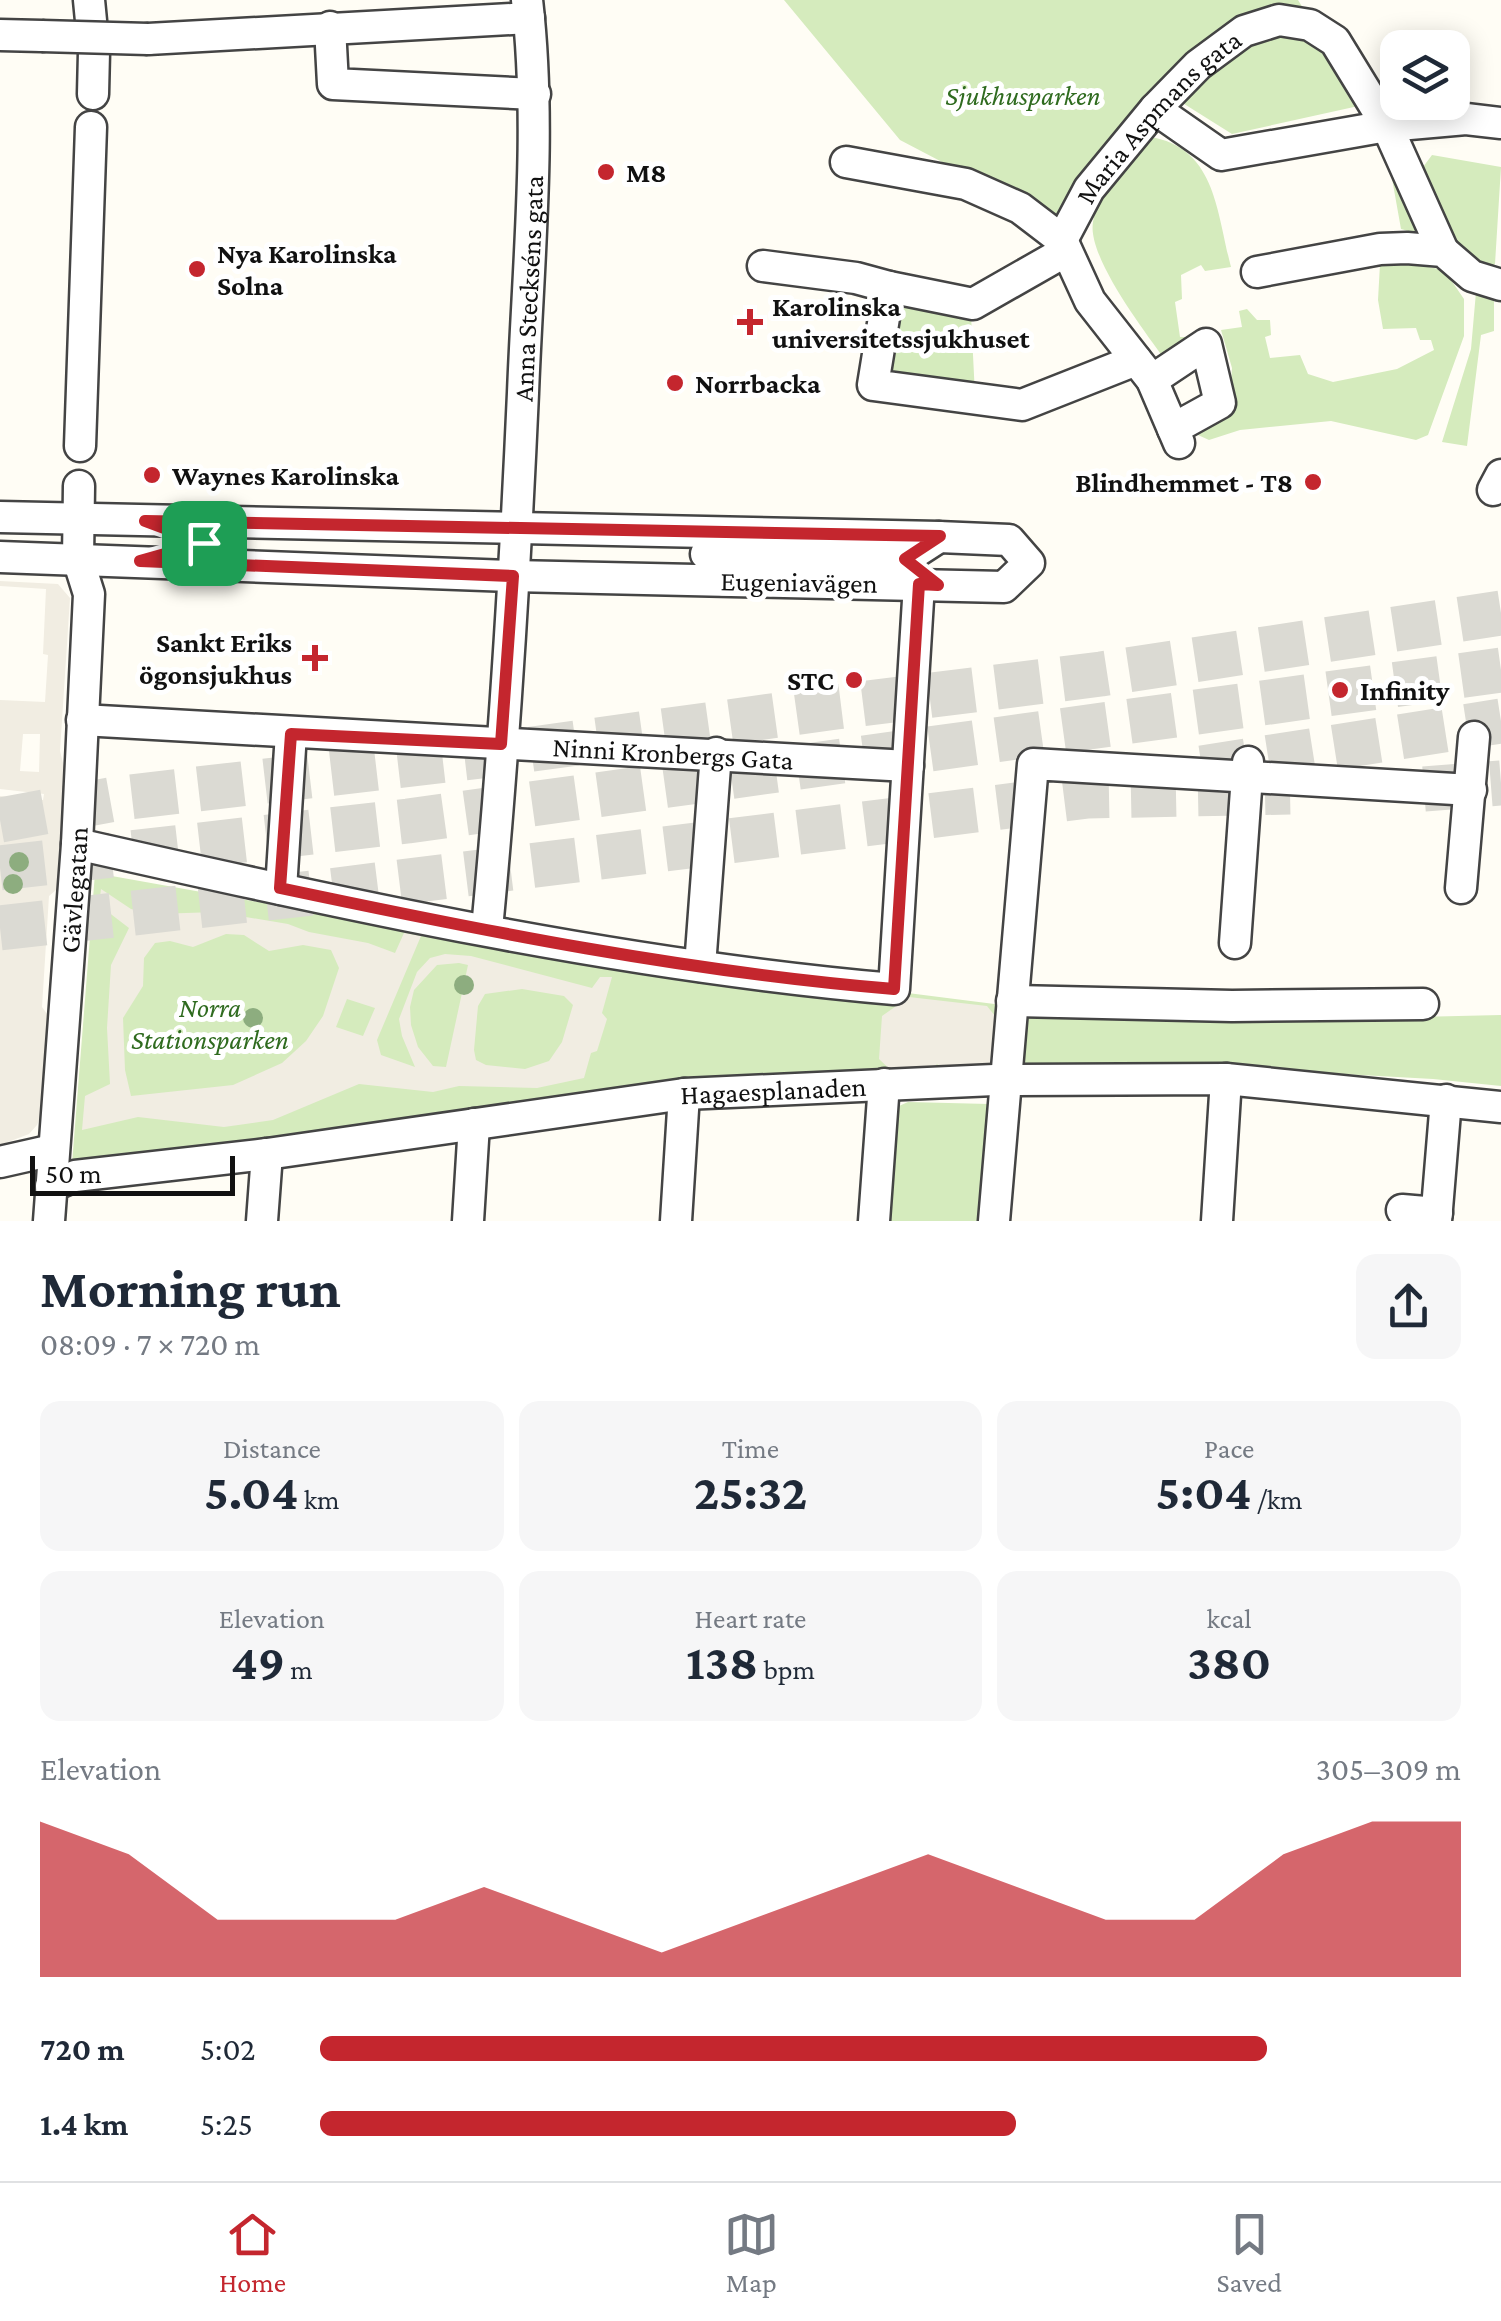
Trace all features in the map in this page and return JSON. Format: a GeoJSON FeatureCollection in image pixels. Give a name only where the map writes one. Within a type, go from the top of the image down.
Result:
{"type":"FeatureCollection","features":[{"type":"Feature","properties":{"kind":"street"},"geometry":{"type":"LineString","coordinates":[[89,0],[93,94]]}},
{"type":"Feature","properties":{"kind":"street"},"geometry":{"type":"LineString","coordinates":[[0,35],[148,39],[528,9]]}},
{"type":"Feature","properties":{"kind":"street","name":"Anna Steckséns gata"},"geometry":{"type":"LineString","coordinates":[[513,576],[535,94],[528,9]]}},
{"type":"Feature","properties":{"kind":"street","name":"Maria Aspmans gata"},"geometry":{"type":"LineString","coordinates":[[1064,246],[1089,189],[1198,64],[1244,31],[1279,20],[1310,25],[1335,40],[1387,126],[1443,251]]}},
{"type":"Feature","properties":{"kind":"street"},"geometry":{"type":"LineString","coordinates":[[330,27],[334,84],[535,94]]}},
{"type":"Feature","properties":{"kind":"street"},"geometry":{"type":"LineString","coordinates":[[1155,110],[1221,155],[1387,126],[1466,119],[1501,123]]}},
{"type":"Feature","properties":{"kind":"street"},"geometry":{"type":"LineString","coordinates":[[80,446],[92,126]]}},
{"type":"Feature","properties":{"kind":"street"},"geometry":{"type":"LineString","coordinates":[[846,162],[966,184],[1020,208],[1064,246],[1090,300],[1144,370],[1176,436],[1220,403],[1206,344],[1144,370],[1022,405],[873,385],[889,287]]}},
{"type":"Feature","properties":{"kind":"street"},"geometry":{"type":"LineString","coordinates":[[763,266],[856,278],[972,304],[1064,246]]}},
{"type":"Feature","properties":{"kind":"street"},"geometry":{"type":"LineString","coordinates":[[1257,272],[1380,249],[1443,251],[1472,276],[1501,286]]}},
{"type":"Feature","properties":{"kind":"street"},"geometry":{"type":"LineString","coordinates":[[78,486],[78,519]]}},
{"type":"Feature","properties":{"kind":"street","name":"Eugeniavägen"},"geometry":{"type":"LineString","coordinates":[[0,517],[940,536],[1008,540],[1029,563],[1004,587],[921,576],[513,576],[0,557]]}},
{"type":"Feature","properties":{"kind":"street","name":"Gävlegatan"},"geometry":{"type":"LineString","coordinates":[[49,1221],[77,844],[88,594],[78,559],[78,519]]}},
{"type":"Feature","properties":{"kind":"street"},"geometry":{"type":"LineString","coordinates":[[145,521],[204,543]]}},
{"type":"Feature","properties":{"kind":"street"},"geometry":{"type":"LineString","coordinates":[[77,844],[487,930],[700,966],[894,989],[921,576],[940,536]]}},
{"type":"Feature","properties":{"kind":"street"},"geometry":{"type":"LineString","coordinates":[[140,561],[204,543],[390,550]]}},
{"type":"Feature","properties":{"kind":"street"},"geometry":{"type":"LineString","coordinates":[[706,554],[921,576]]}},
{"type":"Feature","properties":{"kind":"street"},"geometry":{"type":"LineString","coordinates":[[487,930],[513,576]]}},
{"type":"Feature","properties":{"kind":"street","name":"Ninni Kronbergs Gata"},"geometry":{"type":"LineString","coordinates":[[82,720],[158,738],[291,734],[716,753],[908,766]]}},
{"type":"Feature","properties":{"kind":"street"},"geometry":{"type":"LineString","coordinates":[[280,888],[291,734]]}},
{"type":"Feature","properties":{"kind":"street"},"geometry":{"type":"LineString","coordinates":[[1461,888],[1474,737]]}},
{"type":"Feature","properties":{"kind":"street"},"geometry":{"type":"LineString","coordinates":[[700,966],[716,753]]}},
{"type":"Feature","properties":{"kind":"street"},"geometry":{"type":"LineString","coordinates":[[994,1221],[1033,764],[1248,770],[1471,790]]}},
{"type":"Feature","properties":{"kind":"street"},"geometry":{"type":"LineString","coordinates":[[1235,943],[1248,770]]}},
{"type":"Feature","properties":{"kind":"street"},"geometry":{"type":"LineString","coordinates":[[1012,1000],[1232,1006],[1424,1004]]}},
{"type":"Feature","properties":{"kind":"street"},"geometry":{"type":"LineString","coordinates":[[1217,1221],[1226,1079]]}},
{"type":"Feature","properties":{"kind":"street","name":"Hagaesplanaden"},"geometry":{"type":"LineString","coordinates":[[52,1186],[74,1176],[473,1136],[884,1084],[1226,1079],[1501,1107]]}},
{"type":"Feature","properties":{"kind":"street"},"geometry":{"type":"LineString","coordinates":[[874,1221],[884,1084]]}},
{"type":"Feature","properties":{"kind":"street"},"geometry":{"type":"LineString","coordinates":[[1402,1210],[1436,1217],[1446,1100]]}},
{"type":"Feature","properties":{"kind":"street"},"geometry":{"type":"LineString","coordinates":[[676,1221],[683,1108]]}},
{"type":"Feature","properties":{"kind":"street"},"geometry":{"type":"LineString","coordinates":[[468,1221],[473,1136]]}},
{"type":"Feature","properties":{"kind":"street"},"geometry":{"type":"LineString","coordinates":[[0,1162],[53,1150]]}},
{"type":"Feature","properties":{"kind":"street"},"geometry":{"type":"LineString","coordinates":[[262,1221],[267,1154]]}},
{"type":"Feature","properties":{"kind":"green space","name":"Sjukhusparken"},"geometry":{"type":"Polygon","coordinates":[[[784,0],[1298,0],[1363,105],[1232,134],[1154,85],[1096,157],[1053,220],[900,140],[784,0]]]}},
{"type":"Feature","properties":{"kind":"green space"},"geometry":{"type":"Polygon","coordinates":[[[1144,136],[1168,142],[1186,152],[1199,166],[1216,203],[1231,267],[1205,271],[1201,265],[1181,275],[1182,299],[1175,302],[1180,337],[1193,337],[1163,357],[1118,292],[1093,236],[1101,198],[1144,136]]]}},
{"type":"Feature","properties":{"kind":"green space"},"geometry":{"type":"Polygon","coordinates":[[[1432,155],[1501,167],[1495,264],[1484,270],[1463,258],[1426,202],[1423,167],[1432,155]]]}},
{"type":"Feature","properties":{"kind":"green space"},"geometry":{"type":"Polygon","coordinates":[[[1388,156],[1423,235],[1401,229],[1388,156]]]}},
{"type":"Feature","properties":{"kind":"green space"},"geometry":{"type":"Polygon","coordinates":[[[1380,264],[1413,264],[1444,270],[1464,299],[1464,336],[1428,435],[1416,440],[1331,421],[1240,430],[1209,440],[1198,435],[1229,409],[1232,368],[1221,330],[1242,327],[1239,311],[1247,309],[1257,320],[1270,320],[1271,335],[1265,337],[1270,358],[1300,355],[1308,374],[1333,382],[1397,369],[1434,350],[1431,340],[1420,340],[1416,328],[1383,329],[1378,300],[1380,264]]]}},
{"type":"Feature","properties":{"kind":"green space"},"geometry":{"type":"Polygon","coordinates":[[[1476,292],[1494,298],[1494,331],[1481,335],[1467,446],[1442,442],[1471,349],[1476,292]]]}},
{"type":"Feature","properties":{"kind":"green space"},"geometry":{"type":"Polygon","coordinates":[[[903,300],[971,315],[975,395],[889,379],[903,300]]]}},
{"type":"Feature","properties":{"kind":"green space","name":"Norra Stationsparken"},"geometry":{"type":"Polygon","coordinates":[[[95,873],[426,932],[1018,1007],[1416,1017],[1501,1015],[1501,1086],[1234,1068],[1037,1076],[72,1164],[95,873]]]}},
{"type":"Feature","properties":{"kind":"green space"},"geometry":{"type":"Polygon","coordinates":[[[908,1102],[989,1104],[979,1221],[885,1221],[894,1116],[899,1106],[908,1102]]]}},
{"type":"Feature","properties":{"kind":"shaded area"},"geometry":{"type":"Polygon","coordinates":[[[0,581],[58,584],[70,598],[60,751],[68,783],[62,885],[49,896],[42,1007],[52,1021],[45,1105],[29,1134],[0,1145],[0,796],[43,800],[44,794],[0,789],[0,700],[45,702],[48,655],[43,654],[46,589],[0,586],[0,581]],[[23,734],[20,771],[39,772],[40,734],[23,734]]]}},
{"type":"Feature","properties":{"kind":"shaded area"},"geometry":{"type":"Polygon","coordinates":[[[101,889],[131,909],[156,914],[216,912],[288,924],[395,953],[404,933],[421,936],[377,1040],[381,1055],[415,1067],[399,1019],[417,972],[430,958],[445,954],[471,956],[592,988],[600,977],[612,977],[602,1013],[607,1019],[584,1078],[537,1088],[459,1086],[433,1092],[359,1084],[273,1120],[224,1127],[138,1117],[82,1130],[85,1096],[110,1084],[107,1028],[111,965],[129,928],[99,905],[101,889]],[[226,934],[193,947],[170,941],[155,943],[144,958],[143,986],[123,1018],[125,1070],[131,1096],[233,1085],[282,1063],[306,1041],[323,1016],[339,968],[331,950],[303,945],[269,951],[244,935],[226,934]],[[437,965],[414,990],[411,1025],[418,1047],[433,1066],[446,1067],[468,965],[437,965]],[[522,989],[485,994],[478,1006],[476,1060],[486,1065],[525,1069],[549,1061],[562,1042],[573,1005],[564,996],[522,989]],[[347,999],[336,1027],[363,1036],[375,1008],[347,999]]]}},
{"type":"Feature","properties":{"kind":"shaded area"},"geometry":{"type":"Polygon","coordinates":[[[909,997],[987,1006],[1004,1027],[1001,1060],[977,1079],[952,1079],[937,1064],[923,1079],[900,1079],[879,1059],[882,1016],[909,997]]]}},
{"type":"Feature","properties":{"kind":"tunnel"},"geometry":{"type":"LineString","coordinates":[[0,820],[121,798],[490,755],[1101,674],[1501,613]]}},
{"type":"Feature","properties":{"kind":"tunnel"},"geometry":{"type":"LineString","coordinates":[[0,868],[408,821],[1501,670]]}},
{"type":"Feature","properties":{"kind":"tunnel"},"geometry":{"type":"LineString","coordinates":[[1202,768],[1501,721]]}},
{"type":"Feature","properties":{"kind":"tunnel"},"geometry":{"type":"LineString","coordinates":[[1424,789],[1501,783]]}},
{"type":"Feature","properties":{"kind":"tunnel"},"geometry":{"type":"LineString","coordinates":[[0,928],[1088,796],[1290,792]]}},
{"type":"Feature","properties":{"kind":"place","name":"M8"},"geometry":{"type":"Point","coordinates":[606,172]}},
{"type":"Feature","properties":{"kind":"place","name":"Nya Karolinska Solna"},"geometry":{"type":"Point","coordinates":[197,269]}},
{"type":"Feature","properties":{"kind":"place","name":"Karolinska universitetssjukhuset"},"geometry":{"type":"Point","coordinates":[750,322]}},
{"type":"Feature","properties":{"kind":"place","name":"Norrbacka"},"geometry":{"type":"Point","coordinates":[675,383]}},
{"type":"Feature","properties":{"kind":"place","name":"Waynes Karolinska"},"geometry":{"type":"Point","coordinates":[152,475]}},
{"type":"Feature","properties":{"kind":"place","name":"Blindhemmet - T8"},"geometry":{"type":"Point","coordinates":[1313,482]}},
{"type":"Feature","properties":{"kind":"place","name":"Sankt Eriks ögonsjukhus"},"geometry":{"type":"Point","coordinates":[315,658]}},
{"type":"Feature","properties":{"kind":"place","name":"STC"},"geometry":{"type":"Point","coordinates":[854,680]}},
{"type":"Feature","properties":{"kind":"place","name":"Infinity"},"geometry":{"type":"Point","coordinates":[1340,690]}},
{"type":"Feature","properties":{"kind":"route"},"geometry":{"type":"LineString","coordinates":[[145,521],[940,536],[905,559],[938,585],[919,584],[894,989],[570,946],[280,888],[291,734],[501,744],[513,576],[140,561],[204,543],[145,521]]}}]}
